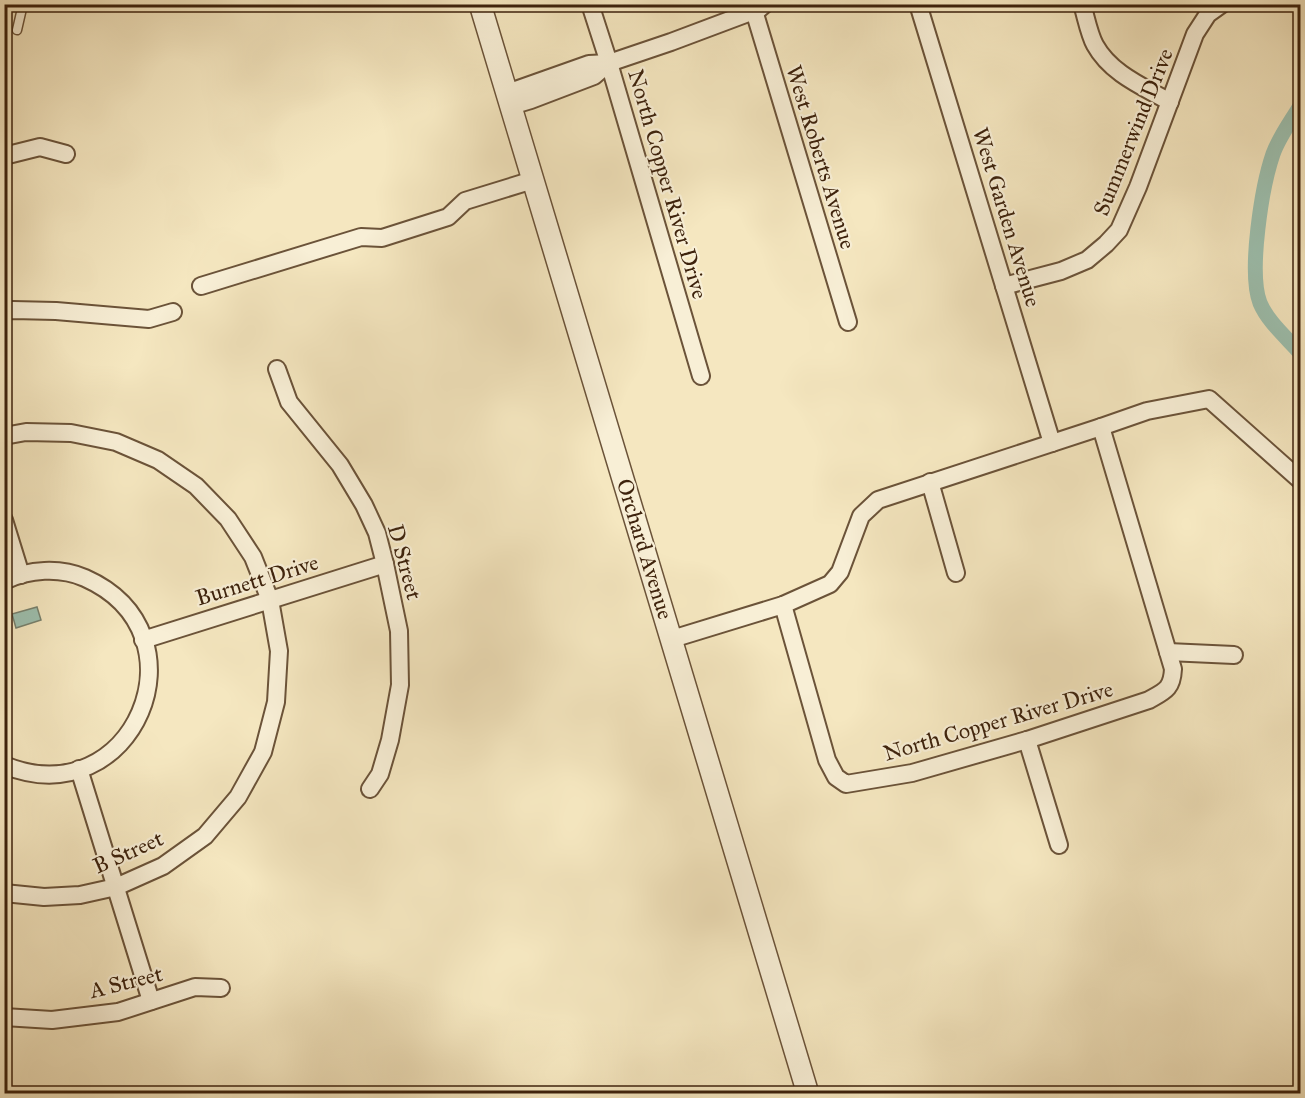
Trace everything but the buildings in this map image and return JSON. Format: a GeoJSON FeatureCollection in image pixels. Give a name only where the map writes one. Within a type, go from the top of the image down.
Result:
{"type":"FeatureCollection","features":[{"type":"Feature","properties":{"kind":"street","name":"Orchard Avenue"},"geometry":{"type":"LineString","coordinates":[[480,4],[808,1094]]}},
{"type":"Feature","properties":{"kind":"street","name":"North Copper River Drive"},"geometry":{"type":"LineString","coordinates":[[590,4],[701,376]]}},
{"type":"Feature","properties":{"kind":"street","name":"West Garden Avenue"},"geometry":{"type":"LineString","coordinates":[[918,4],[1052,443]]}},
{"type":"Feature","properties":{"kind":"street"},"geometry":{"type":"LineString","coordinates":[[1082,4],[1095,45],[1110,64],[1130,79],[1170,102]]}},
{"type":"Feature","properties":{"kind":"street","name":"Summerwind Drive"},"geometry":{"type":"LineString","coordinates":[[1004,286],[1061,271],[1087,260],[1119,230],[1138,187],[1195,34],[1208,14],[1222,4]]}},
{"type":"Feature","properties":{"kind":"street"},"geometry":{"type":"LineString","coordinates":[[509,100],[531,100],[594,76],[609,63],[671,42],[757,7]]}},
{"type":"Feature","properties":{"kind":"street","name":"West Roberts Avenue"},"geometry":{"type":"LineString","coordinates":[[757,7],[848,322]]}},
{"type":"Feature","properties":{"kind":"street"},"geometry":{"type":"LineString","coordinates":[[4,156],[40,147],[66,154]]}},
{"type":"Feature","properties":{"kind":"street"},"geometry":{"type":"LineString","coordinates":[[201,286],[361,237],[382,238],[448,218],[465,201],[533,180]]}},
{"type":"Feature","properties":{"kind":"street"},"geometry":{"type":"LineString","coordinates":[[4,311],[56,311],[149,319],[173,312]]}},
{"type":"Feature","properties":{"kind":"street","name":"D Street"},"geometry":{"type":"LineString","coordinates":[[277,369],[289,402],[340,465],[364,505],[377,533],[385,564],[399,631],[400,685],[390,740],[380,774],[370,789]]}},
{"type":"Feature","properties":{"kind":"street"},"geometry":{"type":"LineString","coordinates":[[672,639],[783,605],[830,584],[840,572],[861,516],[878,500],[1147,411],[1209,399],[1300,480]]}},
{"type":"Feature","properties":{"kind":"street","name":"North Copper River Drive"},"geometry":{"type":"LineString","coordinates":[[783,605],[827,760],[836,777],[846,784],[912,773],[1027,740],[1149,700],[1164,692],[1173,680],[1173,669],[1101,428]]}},
{"type":"Feature","properties":{"kind":"street","name":"B Street"},"geometry":{"type":"LineString","coordinates":[[4,436],[26,432],[72,433],[116,442],[159,460],[196,486],[228,519],[253,557],[270,600],[279,651],[276,702],[262,752],[238,797],[205,836],[163,866],[116,887],[81,895],[44,897],[4,893]]}},
{"type":"Feature","properties":{"kind":"street"},"geometry":{"type":"LineString","coordinates":[[930,482],[956,573]]}},
{"type":"Feature","properties":{"kind":"street"},"geometry":{"type":"LineString","coordinates":[[4,520],[21,575]]}},
{"type":"Feature","properties":{"kind":"street","name":"Burnett Drive"},"geometry":{"type":"LineString","coordinates":[[143,640],[385,564]]}},
{"type":"Feature","properties":{"kind":"street"},"geometry":{"type":"LineString","coordinates":[[4,581],[21,575],[52,571],[81,576],[94,582],[127,610],[135,622],[143,640],[149,677],[147,692],[138,719],[121,743],[99,761],[58,774],[29,773],[4,765]]}},
{"type":"Feature","properties":{"kind":"street"},"geometry":{"type":"LineString","coordinates":[[1168,652],[1234,655]]}},
{"type":"Feature","properties":{"kind":"street"},"geometry":{"type":"LineString","coordinates":[[1027,740],[1059,845]]}},
{"type":"Feature","properties":{"kind":"street"},"geometry":{"type":"LineString","coordinates":[[79,769],[151,1001]]}},
{"type":"Feature","properties":{"kind":"street","name":"A Street"},"geometry":{"type":"LineString","coordinates":[[4,1017],[52,1020],[118,1012],[195,987],[221,988]]}},
{"type":"Feature","properties":{"kind":"lane"},"geometry":{"type":"LineString","coordinates":[[17,30],[23,4]]}},
{"type":"Feature","properties":{"kind":"shaded area"},"geometry":{"type":"Polygon","coordinates":[[[37,607],[41,620],[16,628],[12,614],[37,607]]]}},
{"type":"Feature","properties":{"kind":"waterway"},"geometry":{"type":"LineString","coordinates":[[1300,106],[1278,141],[1269,168],[1258,229],[1255,271],[1263,310],[1300,353]]}}]}
